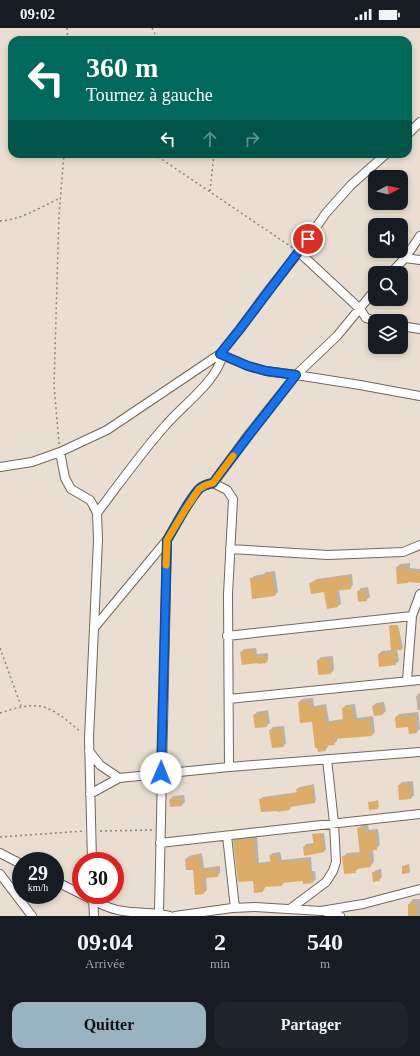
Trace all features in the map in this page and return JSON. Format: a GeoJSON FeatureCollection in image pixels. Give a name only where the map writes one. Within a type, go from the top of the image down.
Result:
{"type":"FeatureCollection","features":[{"type":"Feature","properties":{"kind":"street"},"geometry":{"type":"LineString","coordinates":[[0,467],[32,462],[60,452],[108,430],[221,355],[299,252],[326,213],[351,185],[381,158]]}},
{"type":"Feature","properties":{"kind":"street"},"geometry":{"type":"LineString","coordinates":[[408,254],[420,236]]}},
{"type":"Feature","properties":{"kind":"street"},"geometry":{"type":"LineString","coordinates":[[299,252],[360,308],[368,319]]}},
{"type":"Feature","properties":{"kind":"street"},"geometry":{"type":"LineString","coordinates":[[398,266],[405,258],[420,260]]}},
{"type":"Feature","properties":{"kind":"street"},"geometry":{"type":"LineString","coordinates":[[94,628],[167,540],[199,489],[213,483],[296,375],[337,336],[368,298]]}},
{"type":"Feature","properties":{"kind":"street"},"geometry":{"type":"LineString","coordinates":[[408,327],[420,329]]}},
{"type":"Feature","properties":{"kind":"street"},"geometry":{"type":"LineString","coordinates":[[221,355],[248,366],[266,371],[360,385],[420,396]]}},
{"type":"Feature","properties":{"kind":"street"},"geometry":{"type":"LineString","coordinates":[[97,513],[165,426],[214,375],[221,364],[221,355]]}},
{"type":"Feature","properties":{"kind":"street"},"geometry":{"type":"LineString","coordinates":[[60,452],[65,478],[71,489],[90,500],[97,513],[98,540],[89,738],[92,852]]}},
{"type":"Feature","properties":{"kind":"street"},"geometry":{"type":"LineString","coordinates":[[213,483],[227,490],[233,499],[227,636],[230,699],[229,767]]}},
{"type":"Feature","properties":{"kind":"street"},"geometry":{"type":"LineString","coordinates":[[159,912],[167,540]]}},
{"type":"Feature","properties":{"kind":"street"},"geometry":{"type":"LineString","coordinates":[[230,549],[328,555],[403,552],[420,545]]}},
{"type":"Feature","properties":{"kind":"street"},"geometry":{"type":"LineString","coordinates":[[407,680],[412,616],[420,594]]}},
{"type":"Feature","properties":{"kind":"street"},"geometry":{"type":"LineString","coordinates":[[227,636],[412,616]]}},
{"type":"Feature","properties":{"kind":"street"},"geometry":{"type":"LineString","coordinates":[[230,699],[407,680],[420,680]]}},
{"type":"Feature","properties":{"kind":"street"},"geometry":{"type":"LineString","coordinates":[[89,751],[100,765],[119,778]]}},
{"type":"Feature","properties":{"kind":"street"},"geometry":{"type":"LineString","coordinates":[[90,794],[119,778],[229,767],[420,752]]}},
{"type":"Feature","properties":{"kind":"street"},"geometry":{"type":"LineString","coordinates":[[290,909],[326,882],[333,871],[336,862],[334,823],[327,759]]}},
{"type":"Feature","properties":{"kind":"street"},"geometry":{"type":"LineString","coordinates":[[160,843],[420,814]]}},
{"type":"Feature","properties":{"kind":"street"},"geometry":{"type":"LineString","coordinates":[[227,836],[235,908]]}},
{"type":"Feature","properties":{"kind":"street"},"geometry":{"type":"LineString","coordinates":[[0,853],[12,859]]}},
{"type":"Feature","properties":{"kind":"street"},"geometry":{"type":"LineString","coordinates":[[0,874],[32,916]]}},
{"type":"Feature","properties":{"kind":"street"},"geometry":{"type":"LineString","coordinates":[[321,911],[363,904],[420,889]]}},
{"type":"Feature","properties":{"kind":"street"},"geometry":{"type":"LineString","coordinates":[[93,904],[94,916]]}},
{"type":"Feature","properties":{"kind":"street"},"geometry":{"type":"LineString","coordinates":[[103,904],[110,908],[123,911],[159,912],[170,916]]}},
{"type":"Feature","properties":{"kind":"street"},"geometry":{"type":"LineString","coordinates":[[175,916],[235,908],[255,907],[321,911],[340,916]]}},
{"type":"Feature","properties":{"kind":"path"},"geometry":{"type":"LineString","coordinates":[[60,452],[54,385],[60,198],[64,158]]}},
{"type":"Feature","properties":{"kind":"path"},"geometry":{"type":"LineString","coordinates":[[160,158],[299,252]]}},
{"type":"Feature","properties":{"kind":"path"},"geometry":{"type":"LineString","coordinates":[[210,191],[214,158]]}},
{"type":"Feature","properties":{"kind":"path"},"geometry":{"type":"LineString","coordinates":[[0,221],[9,220],[24,215],[60,198]]}},
{"type":"Feature","properties":{"kind":"path"},"geometry":{"type":"LineString","coordinates":[[0,648],[21,707]]}},
{"type":"Feature","properties":{"kind":"path"},"geometry":{"type":"LineString","coordinates":[[0,713],[21,707],[35,706],[51,709],[89,738]]}},
{"type":"Feature","properties":{"kind":"path"},"geometry":{"type":"LineString","coordinates":[[0,837],[91,831],[160,830]]}},
{"type":"Feature","properties":{"kind":"building"},"geometry":{"type":"Polygon","coordinates":[[[407,566],[407,570],[420,572],[420,583],[408,582],[397,584],[396,567],[407,566]]]}},
{"type":"Feature","properties":{"kind":"building"},"geometry":{"type":"Polygon","coordinates":[[[272,574],[275,596],[252,599],[250,578],[263,577],[262,575],[272,574]]]}},
{"type":"Feature","properties":{"kind":"building"},"geometry":{"type":"Polygon","coordinates":[[[349,576],[351,589],[336,591],[338,607],[327,609],[324,592],[311,594],[309,583],[349,576]]]}},
{"type":"Feature","properties":{"kind":"building"},"geometry":{"type":"Polygon","coordinates":[[[366,590],[367,601],[358,602],[357,591],[366,590]]]}},
{"type":"Feature","properties":{"kind":"building"},"geometry":{"type":"Polygon","coordinates":[[[397,625],[402,650],[391,651],[389,626],[397,625]]]}},
{"type":"Feature","properties":{"kind":"building"},"geometry":{"type":"Polygon","coordinates":[[[254,650],[255,656],[265,655],[266,663],[242,665],[240,652],[254,650]]]}},
{"type":"Feature","properties":{"kind":"building"},"geometry":{"type":"Polygon","coordinates":[[[395,652],[396,665],[379,667],[378,654],[395,652]]]}},
{"type":"Feature","properties":{"kind":"building"},"geometry":{"type":"Polygon","coordinates":[[[330,659],[331,674],[318,675],[317,660],[330,659]]]}},
{"type":"Feature","properties":{"kind":"building"},"geometry":{"type":"Polygon","coordinates":[[[310,701],[311,708],[324,707],[326,724],[343,721],[342,708],[352,707],[354,721],[370,719],[372,736],[334,739],[334,745],[325,746],[326,751],[318,752],[317,748],[315,748],[312,722],[300,723],[298,702],[310,701]]]}},
{"type":"Feature","properties":{"kind":"building"},"geometry":{"type":"Polygon","coordinates":[[[382,704],[383,715],[374,716],[372,706],[382,704]]]}},
{"type":"Feature","properties":{"kind":"building"},"geometry":{"type":"Polygon","coordinates":[[[265,713],[267,727],[255,728],[253,715],[265,713]]]}},
{"type":"Feature","properties":{"kind":"building"},"geometry":{"type":"Polygon","coordinates":[[[415,715],[417,733],[409,734],[408,727],[396,728],[395,717],[415,715]]]}},
{"type":"Feature","properties":{"kind":"building"},"geometry":{"type":"Polygon","coordinates":[[[281,728],[284,747],[272,748],[269,730],[281,728]]]}},
{"type":"Feature","properties":{"kind":"building"},"geometry":{"type":"Polygon","coordinates":[[[410,784],[411,799],[399,800],[398,785],[410,784]]]}},
{"type":"Feature","properties":{"kind":"building"},"geometry":{"type":"Polygon","coordinates":[[[312,786],[315,803],[290,807],[290,810],[261,812],[259,799],[297,794],[296,789],[312,786]]]}},
{"type":"Feature","properties":{"kind":"building"},"geometry":{"type":"Polygon","coordinates":[[[181,798],[182,806],[170,807],[169,799],[181,798]]]}},
{"type":"Feature","properties":{"kind":"building"},"geometry":{"type":"Polygon","coordinates":[[[377,801],[378,809],[369,810],[368,802],[377,801]]]}},
{"type":"Feature","properties":{"kind":"building"},"geometry":{"type":"Polygon","coordinates":[[[364,827],[365,833],[375,832],[377,850],[369,851],[371,867],[355,869],[356,873],[344,874],[342,856],[360,855],[357,828],[364,827]]]}},
{"type":"Feature","properties":{"kind":"building"},"geometry":{"type":"Polygon","coordinates":[[[321,833],[324,852],[304,856],[303,847],[314,845],[312,834],[321,833]]]}},
{"type":"Feature","properties":{"kind":"building"},"geometry":{"type":"Polygon","coordinates":[[[254,839],[256,865],[271,863],[269,855],[277,854],[279,862],[309,860],[310,874],[312,873],[313,883],[303,884],[303,881],[282,883],[282,886],[263,887],[263,892],[254,893],[253,881],[238,882],[233,840],[254,839]]]}},
{"type":"Feature","properties":{"kind":"building"},"geometry":{"type":"Polygon","coordinates":[[[199,855],[201,870],[217,869],[218,877],[203,878],[204,894],[195,895],[193,870],[186,870],[185,859],[199,855]]]}},
{"type":"Feature","properties":{"kind":"building"},"geometry":{"type":"Polygon","coordinates":[[[408,865],[409,873],[402,874],[402,866],[408,865]]]}},
{"type":"Feature","properties":{"kind":"building"},"geometry":{"type":"Polygon","coordinates":[[[372,872],[379,872],[380,881],[373,882],[372,872]]]}},
{"type":"Feature","properties":{"kind":"building"},"geometry":{"type":"Polygon","coordinates":[[[408,904],[417,904],[417,916],[408,916],[408,904]]]}},
{"type":"Feature","properties":{"kind":"slow traffic"},"geometry":{"type":"LineString","coordinates":[[166,565],[167,540],[185,510],[199,489],[213,483],[233,456]]}},
{"type":"Feature","properties":{"kind":"route"},"geometry":{"type":"LineString","coordinates":[[161,773],[167,540],[199,489],[213,483],[296,375],[266,371],[248,366],[220,354],[308,239]]}}]}
